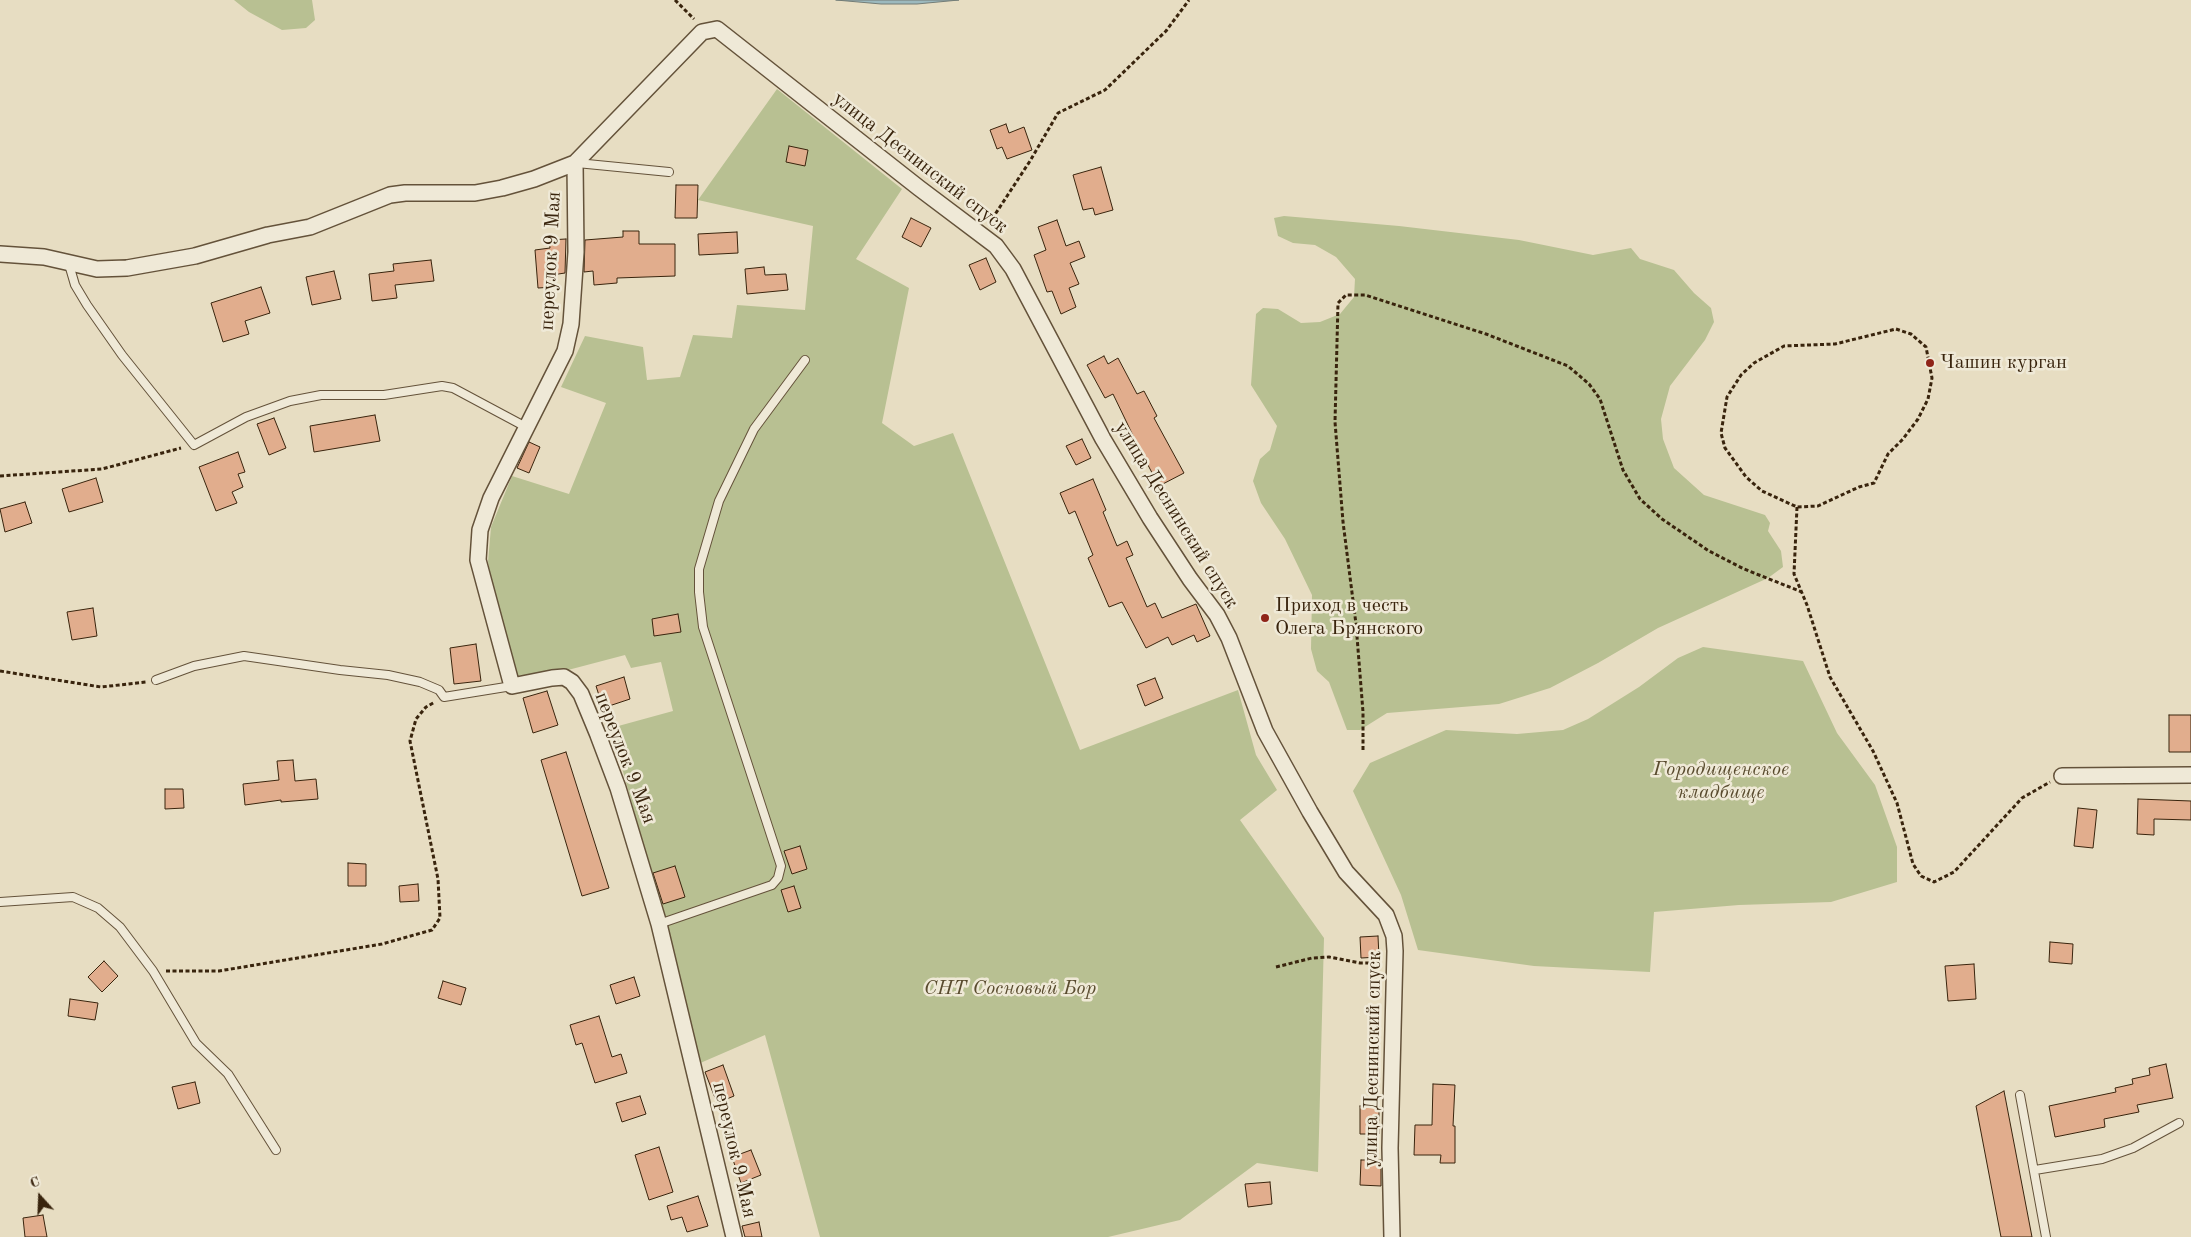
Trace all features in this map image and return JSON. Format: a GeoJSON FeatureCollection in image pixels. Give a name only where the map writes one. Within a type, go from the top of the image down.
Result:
{"type":"FeatureCollection","features":[{"type":"Feature","properties":{"kind":"street","name":"улица Деснинский спуск"},"geometry":{"type":"LineString","coordinates":[[702,32],[717,30],[996,246],[1013,269],[1103,439],[1150,518],[1190,579],[1217,615],[1265,731],[1346,872],[1386,915],[1394,936],[1390,1148],[1392,1237]]}},
{"type":"Feature","properties":{"kind":"street"},"geometry":{"type":"LineString","coordinates":[[0,254],[44,257],[96,269],[128,268],[195,256],[268,235],[310,227],[390,195],[405,193],[475,193],[534,179],[575,163],[702,32]]}},
{"type":"Feature","properties":{"kind":"street","name":"переулок 9 Мая"},"geometry":{"type":"LineString","coordinates":[[575,163],[576,252],[571,324],[565,351],[491,498],[480,530],[478,560],[512,686],[564,678],[572,682],[582,694],[618,788],[659,924],[734,1237]]}},
{"type":"Feature","properties":{"kind":"street"},"geometry":{"type":"LineString","coordinates":[[2062,776],[2191,775]]}},
{"type":"Feature","properties":{"kind":"lane"},"geometry":{"type":"LineString","coordinates":[[575,163],[669,172]]}},
{"type":"Feature","properties":{"kind":"lane"},"geometry":{"type":"LineString","coordinates":[[68,261],[75,285],[87,305],[122,355],[194,445],[246,417],[290,401],[321,395],[384,395],[442,386],[453,388],[526,427]]}},
{"type":"Feature","properties":{"kind":"lane"},"geometry":{"type":"LineString","coordinates":[[659,924],[772,885],[778,878],[781,866],[703,627],[699,592],[699,568],[719,501],[754,429],[805,360]]}},
{"type":"Feature","properties":{"kind":"lane"},"geometry":{"type":"LineString","coordinates":[[156,680],[194,666],[244,656],[388,675],[420,682],[439,690],[444,697],[512,686]]}},
{"type":"Feature","properties":{"kind":"lane"},"geometry":{"type":"LineString","coordinates":[[0,902],[73,897],[98,908],[120,927],[152,971],[196,1043],[228,1074],[276,1150]]}},
{"type":"Feature","properties":{"kind":"lane"},"geometry":{"type":"LineString","coordinates":[[2020,1095],[2046,1237]]}},
{"type":"Feature","properties":{"kind":"lane"},"geometry":{"type":"LineString","coordinates":[[2034,1170],[2102,1159],[2133,1148],[2179,1124]]}},
{"type":"Feature","properties":{"kind":"path"},"geometry":{"type":"LineString","coordinates":[[675,0],[689,13],[702,32]]}},
{"type":"Feature","properties":{"kind":"path"},"geometry":{"type":"LineString","coordinates":[[996,246],[994,216],[1030,161],[1058,113],[1105,90],[1166,31],[1189,0]]}},
{"type":"Feature","properties":{"kind":"path"},"geometry":{"type":"LineString","coordinates":[[1363,750],[1363,712],[1356,624],[1343,522],[1336,422],[1338,304],[1346,295],[1365,295],[1477,331],[1568,366],[1589,384],[1600,398],[1623,470],[1640,499],[1662,519],[1709,551],[1744,569],[1802,592]]}},
{"type":"Feature","properties":{"kind":"path"},"geometry":{"type":"LineString","coordinates":[[1896,329],[1911,334],[1926,346],[1932,378],[1928,399],[1918,419],[1903,439],[1888,454],[1874,483],[1859,487],[1818,506],[1797,507],[1762,491],[1746,477],[1725,448],[1721,433],[1722,418],[1727,398],[1741,375],[1754,363],[1784,346],[1834,344],[1896,329]]}},
{"type":"Feature","properties":{"kind":"path"},"geometry":{"type":"LineString","coordinates":[[0,476],[102,469],[194,445]]}},
{"type":"Feature","properties":{"kind":"path"},"geometry":{"type":"LineString","coordinates":[[1797,507],[1794,574],[1802,592],[1830,677],[1872,751],[1897,803],[1913,864],[1921,876],[1934,882],[1954,872],[2022,798],[2062,776]]}},
{"type":"Feature","properties":{"kind":"path"},"geometry":{"type":"LineString","coordinates":[[0,671],[101,687],[156,680]]}},
{"type":"Feature","properties":{"kind":"path"},"geometry":{"type":"LineString","coordinates":[[152,971],[219,971],[382,944],[432,930],[440,918],[438,879],[410,741],[416,719],[426,707],[444,697]]}},
{"type":"Feature","properties":{"kind":"path"},"geometry":{"type":"LineString","coordinates":[[1276,967],[1312,958],[1329,957],[1360,963],[1394,963]]}},
{"type":"Feature","properties":{"kind":"green space"},"geometry":{"type":"Polygon","coordinates":[[[234,0],[312,0],[315,20],[306,28],[282,30],[249,12],[234,0]]]}},
{"type":"Feature","properties":{"kind":"green space","name":"СНТ Сосновый Бор"},"geometry":{"type":"Polygon","coordinates":[[[777,89],[902,189],[856,259],[909,288],[882,423],[914,446],[953,433],[1080,750],[1238,690],[1256,755],[1277,790],[1240,820],[1324,938],[1318,1172],[1257,1163],[1180,1220],[1108,1237],[820,1237],[765,1035],[698,1064],[682,985],[611,728],[673,711],[661,662],[631,668],[625,655],[568,670],[517,676],[508,665],[488,562],[491,527],[512,476],[569,494],[606,403],[561,387],[585,336],[643,347],[647,380],[680,377],[693,335],[732,338],[737,305],[805,310],[813,226],[698,200],[777,89]]]}},
{"type":"Feature","properties":{"kind":"green space"},"geometry":{"type":"Polygon","coordinates":[[[1284,216],[1399,226],[1519,240],[1593,255],[1631,248],[1640,259],[1674,270],[1694,293],[1711,308],[1714,322],[1705,340],[1670,386],[1661,419],[1663,439],[1674,468],[1704,495],[1765,515],[1770,523],[1768,531],[1781,551],[1783,567],[1768,578],[1658,628],[1550,688],[1499,704],[1387,713],[1360,730],[1347,730],[1329,682],[1317,671],[1311,649],[1312,595],[1285,539],[1261,503],[1253,481],[1260,459],[1270,450],[1277,426],[1251,385],[1256,314],[1263,308],[1278,309],[1301,323],[1320,322],[1340,314],[1354,297],[1355,279],[1336,257],[1315,245],[1293,243],[1278,236],[1274,218],[1284,216]]]}},
{"type":"Feature","properties":{"kind":"green space","name":"Городищенское кладбище"},"geometry":{"type":"Polygon","coordinates":[[[1703,647],[1803,661],[1837,733],[1875,785],[1897,847],[1897,882],[1831,902],[1739,905],[1654,912],[1650,972],[1534,966],[1418,950],[1401,895],[1353,791],[1370,763],[1446,730],[1517,734],[1563,730],[1588,719],[1639,687],[1678,658],[1703,647]]]}},
{"type":"Feature","properties":{"kind":"water"},"geometry":{"type":"Polygon","coordinates":[[[836,0],[959,0],[917,4],[881,4],[836,0]]]}},
{"type":"Feature","properties":{"kind":"building"},"geometry":{"type":"Polygon","coordinates":[[[1006,124],[1009,133],[1024,127],[1032,150],[1007,159],[1002,147],[997,149],[990,130],[1006,124]]]}},
{"type":"Feature","properties":{"kind":"building"},"geometry":{"type":"Polygon","coordinates":[[[789,146],[808,150],[805,166],[786,162],[789,146]]]}},
{"type":"Feature","properties":{"kind":"building"},"geometry":{"type":"Polygon","coordinates":[[[1101,167],[1113,210],[1095,215],[1093,208],[1083,210],[1073,175],[1101,167]]]}},
{"type":"Feature","properties":{"kind":"building"},"geometry":{"type":"Polygon","coordinates":[[[676,185],[698,185],[697,218],[675,218],[676,185]]]}},
{"type":"Feature","properties":{"kind":"building"},"geometry":{"type":"Polygon","coordinates":[[[911,218],[931,228],[921,247],[902,237],[911,218]]]}},
{"type":"Feature","properties":{"kind":"building"},"geometry":{"type":"Polygon","coordinates":[[[1057,220],[1066,246],[1079,241],[1085,257],[1070,263],[1079,284],[1069,288],[1076,307],[1061,314],[1052,291],[1047,292],[1034,255],[1046,250],[1038,227],[1057,220]]]}},
{"type":"Feature","properties":{"kind":"building"},"geometry":{"type":"Polygon","coordinates":[[[623,231],[639,231],[639,244],[675,244],[675,276],[617,278],[617,283],[594,285],[593,271],[584,272],[585,240],[623,237],[623,231]]]}},
{"type":"Feature","properties":{"kind":"building"},"geometry":{"type":"Polygon","coordinates":[[[737,232],[738,253],[699,255],[698,234],[737,232]]]}},
{"type":"Feature","properties":{"kind":"building"},"geometry":{"type":"Polygon","coordinates":[[[566,239],[565,273],[552,275],[553,287],[538,288],[535,250],[550,248],[549,240],[566,239]]]}},
{"type":"Feature","properties":{"kind":"building"},"geometry":{"type":"Polygon","coordinates":[[[986,258],[996,282],[980,290],[969,265],[986,258]]]}},
{"type":"Feature","properties":{"kind":"building"},"geometry":{"type":"Polygon","coordinates":[[[431,260],[434,281],[395,285],[397,298],[372,301],[369,274],[394,271],[393,264],[431,260]]]}},
{"type":"Feature","properties":{"kind":"building"},"geometry":{"type":"Polygon","coordinates":[[[764,267],[765,275],[786,274],[788,290],[747,294],[745,269],[764,267]]]}},
{"type":"Feature","properties":{"kind":"building"},"geometry":{"type":"Polygon","coordinates":[[[334,271],[341,299],[312,305],[306,277],[334,271]]]}},
{"type":"Feature","properties":{"kind":"building"},"geometry":{"type":"Polygon","coordinates":[[[261,287],[270,313],[245,321],[249,334],[223,342],[211,303],[261,287]]]}},
{"type":"Feature","properties":{"kind":"building"},"geometry":{"type":"Polygon","coordinates":[[[1104,356],[1108,364],[1118,358],[1137,394],[1144,391],[1157,416],[1154,418],[1184,473],[1159,486],[1113,394],[1105,398],[1087,365],[1104,356]]]}},
{"type":"Feature","properties":{"kind":"building"},"geometry":{"type":"Polygon","coordinates":[[[375,415],[380,441],[314,452],[310,426],[375,415]]]}},
{"type":"Feature","properties":{"kind":"building"},"geometry":{"type":"Polygon","coordinates":[[[274,418],[286,448],[269,455],[257,424],[274,418]]]}},
{"type":"Feature","properties":{"kind":"building"},"geometry":{"type":"Polygon","coordinates":[[[1082,439],[1091,458],[1076,465],[1066,446],[1082,439]]]}},
{"type":"Feature","properties":{"kind":"building"},"geometry":{"type":"Polygon","coordinates":[[[529,442],[540,447],[529,473],[517,468],[529,442]]]}},
{"type":"Feature","properties":{"kind":"building"},"geometry":{"type":"Polygon","coordinates":[[[238,452],[245,472],[238,474],[243,487],[232,492],[237,503],[216,511],[199,467],[238,452]]]}},
{"type":"Feature","properties":{"kind":"building"},"geometry":{"type":"Polygon","coordinates":[[[96,478],[103,502],[69,512],[62,489],[96,478]]]}},
{"type":"Feature","properties":{"kind":"building"},"geometry":{"type":"Polygon","coordinates":[[[1093,479],[1106,510],[1103,512],[1117,546],[1127,541],[1133,555],[1126,558],[1147,607],[1155,603],[1162,618],[1196,604],[1210,636],[1197,642],[1194,635],[1172,645],[1168,637],[1146,648],[1122,602],[1109,607],[1088,558],[1093,555],[1075,511],[1069,514],[1060,493],[1093,479]]]}},
{"type":"Feature","properties":{"kind":"building"},"geometry":{"type":"Polygon","coordinates":[[[25,502],[32,523],[5,532],[0,509],[25,502]]]}},
{"type":"Feature","properties":{"kind":"building"},"geometry":{"type":"Polygon","coordinates":[[[93,608],[97,636],[72,640],[67,612],[93,608]]]}},
{"type":"Feature","properties":{"kind":"building"},"geometry":{"type":"Polygon","coordinates":[[[678,614],[681,632],[654,636],[652,619],[678,614]]]}},
{"type":"Feature","properties":{"kind":"building"},"geometry":{"type":"Polygon","coordinates":[[[476,644],[481,681],[454,684],[450,648],[476,644]]]}},
{"type":"Feature","properties":{"kind":"building"},"geometry":{"type":"Polygon","coordinates":[[[624,677],[630,699],[603,708],[596,686],[624,677]]]}},
{"type":"Feature","properties":{"kind":"building"},"geometry":{"type":"Polygon","coordinates":[[[1155,678],[1163,698],[1145,706],[1137,685],[1155,678]]]}},
{"type":"Feature","properties":{"kind":"building"},"geometry":{"type":"Polygon","coordinates":[[[547,691],[558,725],[533,733],[523,698],[547,691]]]}},
{"type":"Feature","properties":{"kind":"building"},"geometry":{"type":"Polygon","coordinates":[[[2169,715],[2191,715],[2191,752],[2169,752],[2169,715]]]}},
{"type":"Feature","properties":{"kind":"building"},"geometry":{"type":"Polygon","coordinates":[[[566,752],[609,888],[582,896],[541,760],[566,752]]]}},
{"type":"Feature","properties":{"kind":"building"},"geometry":{"type":"Polygon","coordinates":[[[293,760],[295,781],[316,779],[318,799],[281,802],[281,800],[245,805],[243,784],[279,780],[277,761],[293,760]]]}},
{"type":"Feature","properties":{"kind":"building"},"geometry":{"type":"Polygon","coordinates":[[[165,789],[183,789],[184,808],[165,809],[165,789]]]}},
{"type":"Feature","properties":{"kind":"building"},"geometry":{"type":"Polygon","coordinates":[[[2138,799],[2191,801],[2191,820],[2154,819],[2154,835],[2137,834],[2138,799]]]}},
{"type":"Feature","properties":{"kind":"building"},"geometry":{"type":"Polygon","coordinates":[[[2078,808],[2097,810],[2093,848],[2074,846],[2078,808]]]}},
{"type":"Feature","properties":{"kind":"building"},"geometry":{"type":"Polygon","coordinates":[[[800,846],[807,869],[792,874],[784,851],[800,846]]]}},
{"type":"Feature","properties":{"kind":"building"},"geometry":{"type":"Polygon","coordinates":[[[348,863],[366,864],[366,886],[348,886],[348,863]]]}},
{"type":"Feature","properties":{"kind":"building"},"geometry":{"type":"Polygon","coordinates":[[[675,866],[685,897],[663,904],[653,873],[675,866]]]}},
{"type":"Feature","properties":{"kind":"building"},"geometry":{"type":"Polygon","coordinates":[[[418,884],[419,901],[400,902],[399,886],[418,884]]]}},
{"type":"Feature","properties":{"kind":"building"},"geometry":{"type":"Polygon","coordinates":[[[794,886],[801,908],[788,912],[781,890],[794,886]]]}},
{"type":"Feature","properties":{"kind":"building"},"geometry":{"type":"Polygon","coordinates":[[[1378,936],[1379,957],[1361,958],[1360,937],[1378,936]]]}},
{"type":"Feature","properties":{"kind":"building"},"geometry":{"type":"Polygon","coordinates":[[[2050,942],[2073,944],[2072,964],[2049,962],[2050,942]]]}},
{"type":"Feature","properties":{"kind":"building"},"geometry":{"type":"Polygon","coordinates":[[[104,961],[118,976],[102,992],[88,977],[104,961]]]}},
{"type":"Feature","properties":{"kind":"building"},"geometry":{"type":"Polygon","coordinates":[[[1974,964],[1976,999],[1948,1001],[1945,966],[1974,964]]]}},
{"type":"Feature","properties":{"kind":"building"},"geometry":{"type":"Polygon","coordinates":[[[634,977],[640,996],[616,1004],[610,985],[634,977]]]}},
{"type":"Feature","properties":{"kind":"building"},"geometry":{"type":"Polygon","coordinates":[[[443,981],[466,988],[461,1005],[438,998],[443,981]]]}},
{"type":"Feature","properties":{"kind":"building"},"geometry":{"type":"Polygon","coordinates":[[[70,999],[98,1003],[95,1020],[68,1016],[70,999]]]}},
{"type":"Feature","properties":{"kind":"building"},"geometry":{"type":"Polygon","coordinates":[[[599,1016],[612,1057],[621,1054],[627,1073],[595,1083],[582,1043],[576,1045],[570,1025],[599,1016]]]}},
{"type":"Feature","properties":{"kind":"building"},"geometry":{"type":"Polygon","coordinates":[[[2166,1064],[2173,1098],[2137,1105],[2139,1112],[2104,1119],[2105,1127],[2055,1137],[2049,1106],[2116,1092],[2115,1088],[2133,1084],[2132,1079],[2150,1075],[2149,1068],[2166,1064]]]}},
{"type":"Feature","properties":{"kind":"building"},"geometry":{"type":"Polygon","coordinates":[[[723,1065],[734,1096],[717,1103],[705,1072],[723,1065]]]}},
{"type":"Feature","properties":{"kind":"building"},"geometry":{"type":"Polygon","coordinates":[[[195,1082],[200,1103],[178,1109],[172,1087],[195,1082]]]}},
{"type":"Feature","properties":{"kind":"building"},"geometry":{"type":"Polygon","coordinates":[[[1433,1084],[1455,1085],[1453,1126],[1455,1126],[1455,1163],[1440,1163],[1441,1155],[1414,1155],[1415,1125],[1432,1125],[1433,1084]]]}},
{"type":"Feature","properties":{"kind":"building"},"geometry":{"type":"Polygon","coordinates":[[[2004,1091],[2032,1237],[2001,1237],[1976,1106],[2004,1091]]]}},
{"type":"Feature","properties":{"kind":"building"},"geometry":{"type":"Polygon","coordinates":[[[640,1096],[646,1114],[622,1122],[616,1103],[640,1096]]]}},
{"type":"Feature","properties":{"kind":"building"},"geometry":{"type":"Polygon","coordinates":[[[1360,1106],[1379,1106],[1379,1134],[1360,1134],[1360,1106]]]}},
{"type":"Feature","properties":{"kind":"building"},"geometry":{"type":"Polygon","coordinates":[[[659,1147],[673,1192],[649,1200],[635,1155],[659,1147]]]}},
{"type":"Feature","properties":{"kind":"building"},"geometry":{"type":"Polygon","coordinates":[[[751,1150],[761,1175],[741,1183],[732,1157],[751,1150]]]}},
{"type":"Feature","properties":{"kind":"building"},"geometry":{"type":"Polygon","coordinates":[[[1361,1160],[1381,1160],[1381,1186],[1360,1185],[1361,1160]]]}},
{"type":"Feature","properties":{"kind":"building"},"geometry":{"type":"Polygon","coordinates":[[[1270,1182],[1272,1204],[1248,1207],[1245,1184],[1270,1182]]]}},
{"type":"Feature","properties":{"kind":"building"},"geometry":{"type":"Polygon","coordinates":[[[698,1196],[708,1226],[687,1232],[682,1217],[671,1220],[667,1206],[698,1196]]]}},
{"type":"Feature","properties":{"kind":"building"},"geometry":{"type":"Polygon","coordinates":[[[43,1215],[47,1237],[25,1237],[23,1218],[43,1215]]]}},
{"type":"Feature","properties":{"kind":"building"},"geometry":{"type":"Polygon","coordinates":[[[759,1222],[762,1237],[745,1237],[742,1226],[759,1222]]]}},
{"type":"Feature","properties":{"kind":"place","name":"Чашин курган"},"geometry":{"type":"Point","coordinates":[1930,363]}},
{"type":"Feature","properties":{"kind":"place","name":"Приход в честь Олега Брянского"},"geometry":{"type":"Point","coordinates":[1265,618]}}]}
